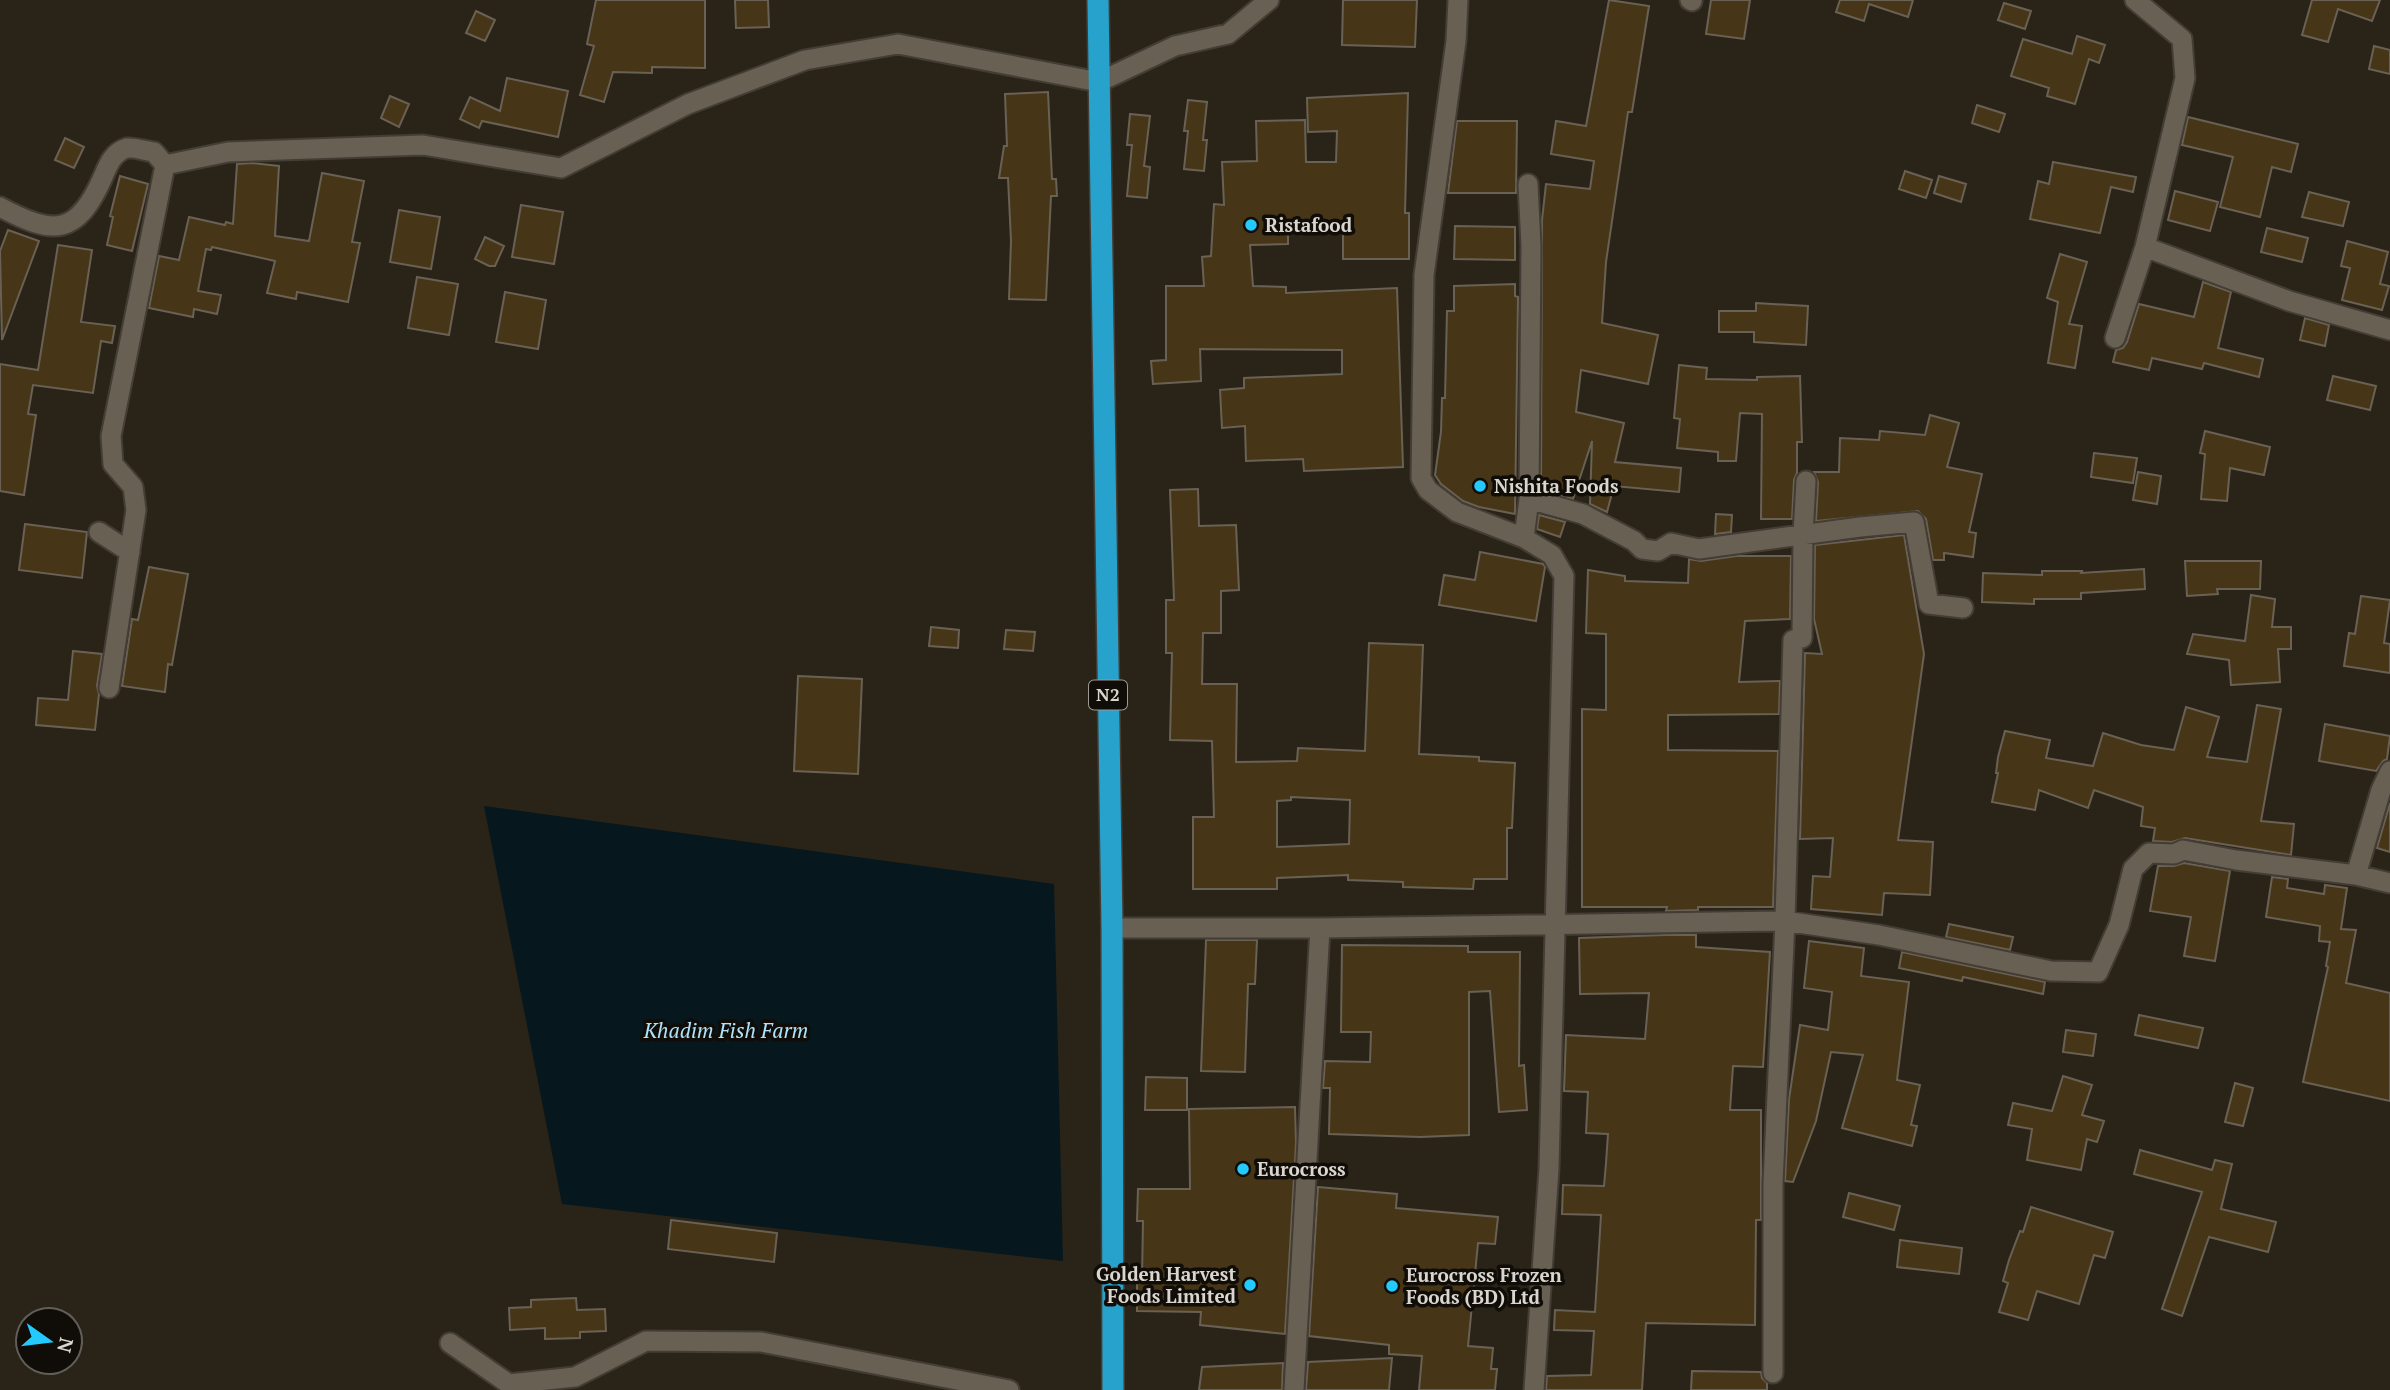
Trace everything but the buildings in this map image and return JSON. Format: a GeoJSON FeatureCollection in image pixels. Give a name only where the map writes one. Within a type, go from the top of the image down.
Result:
{"type":"FeatureCollection","features":[{"type":"Feature","properties":{"kind":"highway","name":"N2"},"geometry":{"type":"LineString","coordinates":[[1098,0],[1112,928],[1113,1390]]}},
{"type":"Feature","properties":{"kind":"street"},"geometry":{"type":"LineString","coordinates":[[165,165],[228,152],[423,145],[561,168],[688,104],[805,61],[898,44],[1099,82],[1175,46],[1228,34],[1269,0]]}},
{"type":"Feature","properties":{"kind":"street"},"geometry":{"type":"LineString","coordinates":[[1458,0],[1424,275],[1421,478],[1428,490],[1457,512],[1524,538],[1552,555],[1564,576],[1549,1168],[1534,1390]]}},
{"type":"Feature","properties":{"kind":"street"},"geometry":{"type":"LineString","coordinates":[[2115,338],[2145,247],[2185,78],[2182,39],[2135,0]]}},
{"type":"Feature","properties":{"kind":"street"},"geometry":{"type":"LineString","coordinates":[[0,207],[20,217],[60,227],[79,218],[99,185],[111,158],[127,148],[154,152],[165,165]]}},
{"type":"Feature","properties":{"kind":"street"},"geometry":{"type":"LineString","coordinates":[[109,688],[136,510],[133,487],[113,464],[111,436],[165,165]]}},
{"type":"Feature","properties":{"kind":"street"},"geometry":{"type":"LineString","coordinates":[[1524,538],[1529,499],[1531,246],[1528,184]]}},
{"type":"Feature","properties":{"kind":"street"},"geometry":{"type":"LineString","coordinates":[[2145,247],[2289,301],[2390,330]]}},
{"type":"Feature","properties":{"kind":"street"},"geometry":{"type":"LineString","coordinates":[[1773,1373],[1773,1183],[1785,921],[1793,640],[1802,638],[1802,534],[1806,481]]}},
{"type":"Feature","properties":{"kind":"street"},"geometry":{"type":"LineString","coordinates":[[1529,499],[1583,514],[1634,541],[1642,549],[1658,551],[1671,543],[1699,549],[1914,522],[1929,604],[1963,608]]}},
{"type":"Feature","properties":{"kind":"street"},"geometry":{"type":"LineString","coordinates":[[99,532],[130,552]]}},
{"type":"Feature","properties":{"kind":"street"},"geometry":{"type":"LineString","coordinates":[[2356,875],[2381,790],[2390,771]]}},
{"type":"Feature","properties":{"kind":"street"},"geometry":{"type":"LineString","coordinates":[[1112,928],[1320,928],[1785,921],[1879,935],[2051,971],[2098,972],[2119,925],[2133,869],[2149,853],[2174,854],[2183,850],[2236,860],[2356,875],[2390,883]]}},
{"type":"Feature","properties":{"kind":"street"},"geometry":{"type":"LineString","coordinates":[[1294,1390],[1320,928]]}},
{"type":"Feature","properties":{"kind":"street"},"geometry":{"type":"LineString","coordinates":[[450,1343],[509,1384],[575,1377],[646,1341],[761,1342],[1009,1390]]}},
{"type":"Feature","properties":{"kind":"water","name":"Khadim Fish Farm"},"geometry":{"type":"Polygon","coordinates":[[[484,806],[1054,884],[1063,1261],[562,1204],[484,806]]]}},
{"type":"Feature","properties":{"kind":"place","name":"Ristafood"},"geometry":{"type":"Point","coordinates":[1251,225]}},
{"type":"Feature","properties":{"kind":"place","name":"Nishita Foods"},"geometry":{"type":"Point","coordinates":[1480,486]}},
{"type":"Feature","properties":{"kind":"place","name":"Eurocross"},"geometry":{"type":"Point","coordinates":[1243,1169]}},
{"type":"Feature","properties":{"kind":"place","name":"Golden Harvest Foods Limited"},"geometry":{"type":"Point","coordinates":[1250,1285]}},
{"type":"Feature","properties":{"kind":"place","name":"Eurocross Frozen Foods (BD) Ltd"},"geometry":{"type":"Point","coordinates":[1392,1286]}}]}
